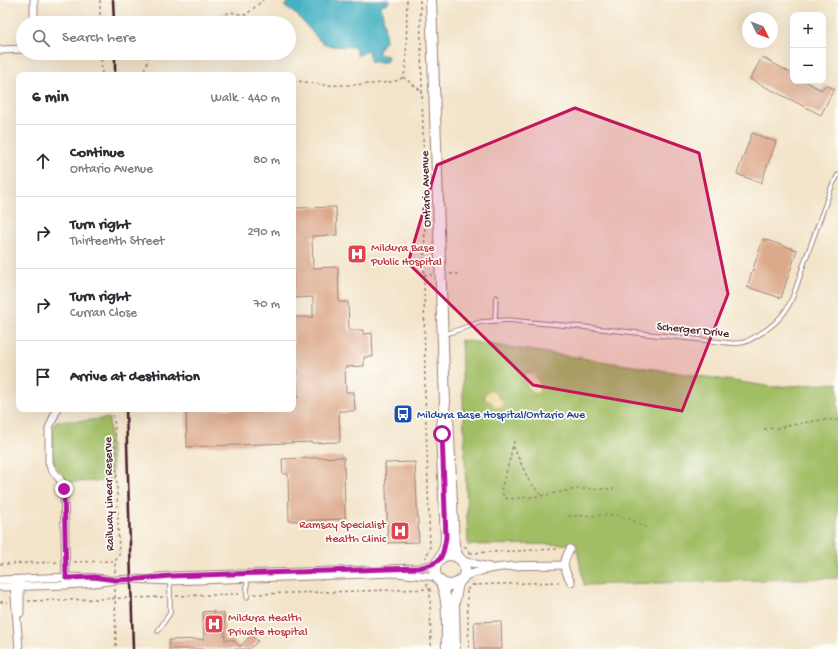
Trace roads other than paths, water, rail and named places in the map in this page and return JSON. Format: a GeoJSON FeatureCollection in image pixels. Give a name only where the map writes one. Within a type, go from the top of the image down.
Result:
{"type":"FeatureCollection","features":[{"type":"Feature","properties":{"kind":"street"},"geometry":{"type":"LineString","coordinates":[[34,0],[34,16]]}},
{"type":"Feature","properties":{"kind":"street","name":"Ontario Avenue"},"geometry":{"type":"LineString","coordinates":[[432,0],[445,402],[442,434],[446,537],[445,547],[439,561]]}},
{"type":"Feature","properties":{"kind":"street"},"geometry":{"type":"LineString","coordinates":[[0,50],[16,49]]}},
{"type":"Feature","properties":{"kind":"street","name":"Ontario Avenue"},"geometry":{"type":"LineString","coordinates":[[445,402],[449,420],[454,546],[460,560]]}},
{"type":"Feature","properties":{"kind":"street"},"geometry":{"type":"LineString","coordinates":[[56,412],[49,428],[49,462],[51,468],[61,481],[64,489],[66,585]]}},
{"type":"Feature","properties":{"kind":"street"},"geometry":{"type":"LineString","coordinates":[[570,549],[564,565],[571,582]]}},
{"type":"Feature","properties":{"kind":"street"},"geometry":{"type":"LineString","coordinates":[[246,576],[408,568],[426,566],[449,556],[493,568]]}},
{"type":"Feature","properties":{"kind":"street"},"geometry":{"type":"LineString","coordinates":[[455,649],[454,604],[464,569],[460,560]]}},
{"type":"Feature","properties":{"kind":"street"},"geometry":{"type":"LineString","coordinates":[[434,578],[435,568],[439,561]]}},
{"type":"Feature","properties":{"kind":"street"},"geometry":{"type":"LineString","coordinates":[[0,587],[66,585],[139,579],[395,574],[434,578],[449,585],[471,574],[493,568],[564,565]]}},
{"type":"Feature","properties":{"kind":"street"},"geometry":{"type":"LineString","coordinates":[[0,580],[94,577],[115,580]]}},
{"type":"Feature","properties":{"kind":"street"},"geometry":{"type":"LineString","coordinates":[[434,578],[443,587],[446,602],[447,649]]}},
{"type":"Feature","properties":{"kind":"street"},"geometry":{"type":"LineString","coordinates":[[17,579],[15,602],[19,649]]}},
{"type":"Feature","properties":{"kind":"street"},"geometry":{"type":"LineString","coordinates":[[17,587],[20,602],[18,625]]}},
{"type":"Feature","properties":{"kind":"lane","name":"Scherger Drive"},"geometry":{"type":"LineString","coordinates":[[442,335],[495,320],[523,321],[710,342],[742,344],[768,329],[780,319],[792,302],[829,193],[838,175]]}},
{"type":"Feature","properties":{"kind":"lane"},"geometry":{"type":"LineString","coordinates":[[495,320],[496,297]]}},
{"type":"Feature","properties":{"kind":"lane"},"geometry":{"type":"LineString","coordinates":[[246,576],[246,596]]}},
{"type":"Feature","properties":{"kind":"lane"},"geometry":{"type":"LineString","coordinates":[[158,631],[170,613],[170,578]]}},
{"type":"Feature","properties":{"kind":"water"},"geometry":{"type":"Polygon","coordinates":[[[290,0],[390,0],[388,3],[381,5],[386,40],[381,46],[378,54],[388,56],[386,62],[371,62],[368,51],[357,56],[355,47],[331,46],[321,42],[297,15],[284,6],[290,0]]]}},
{"type":"Feature","properties":{"kind":"railway"},"geometry":{"type":"LineString","coordinates":[[113,0],[114,16]]}},
{"type":"Feature","properties":{"kind":"railway"},"geometry":{"type":"LineString","coordinates":[[115,60],[115,72]]}},
{"type":"Feature","properties":{"kind":"railway"},"geometry":{"type":"LineString","coordinates":[[126,412],[133,649]]}},
{"type":"Feature","properties":{"kind":"place","name":"Mildura Base Public Hospital"},"geometry":{"type":"Point","coordinates":[357,254]}},
{"type":"Feature","properties":{"kind":"place","name":"Mildura Base Hospital/Ontario Ave"},"geometry":{"type":"Point","coordinates":[403,414]}},
{"type":"Feature","properties":{"kind":"place","name":"Ramsay Specialist Health Clinic"},"geometry":{"type":"Point","coordinates":[400,531]}},
{"type":"Feature","properties":{"kind":"place","name":"Mildura Health Private Hospital"},"geometry":{"type":"Point","coordinates":[214,624]}}]}
